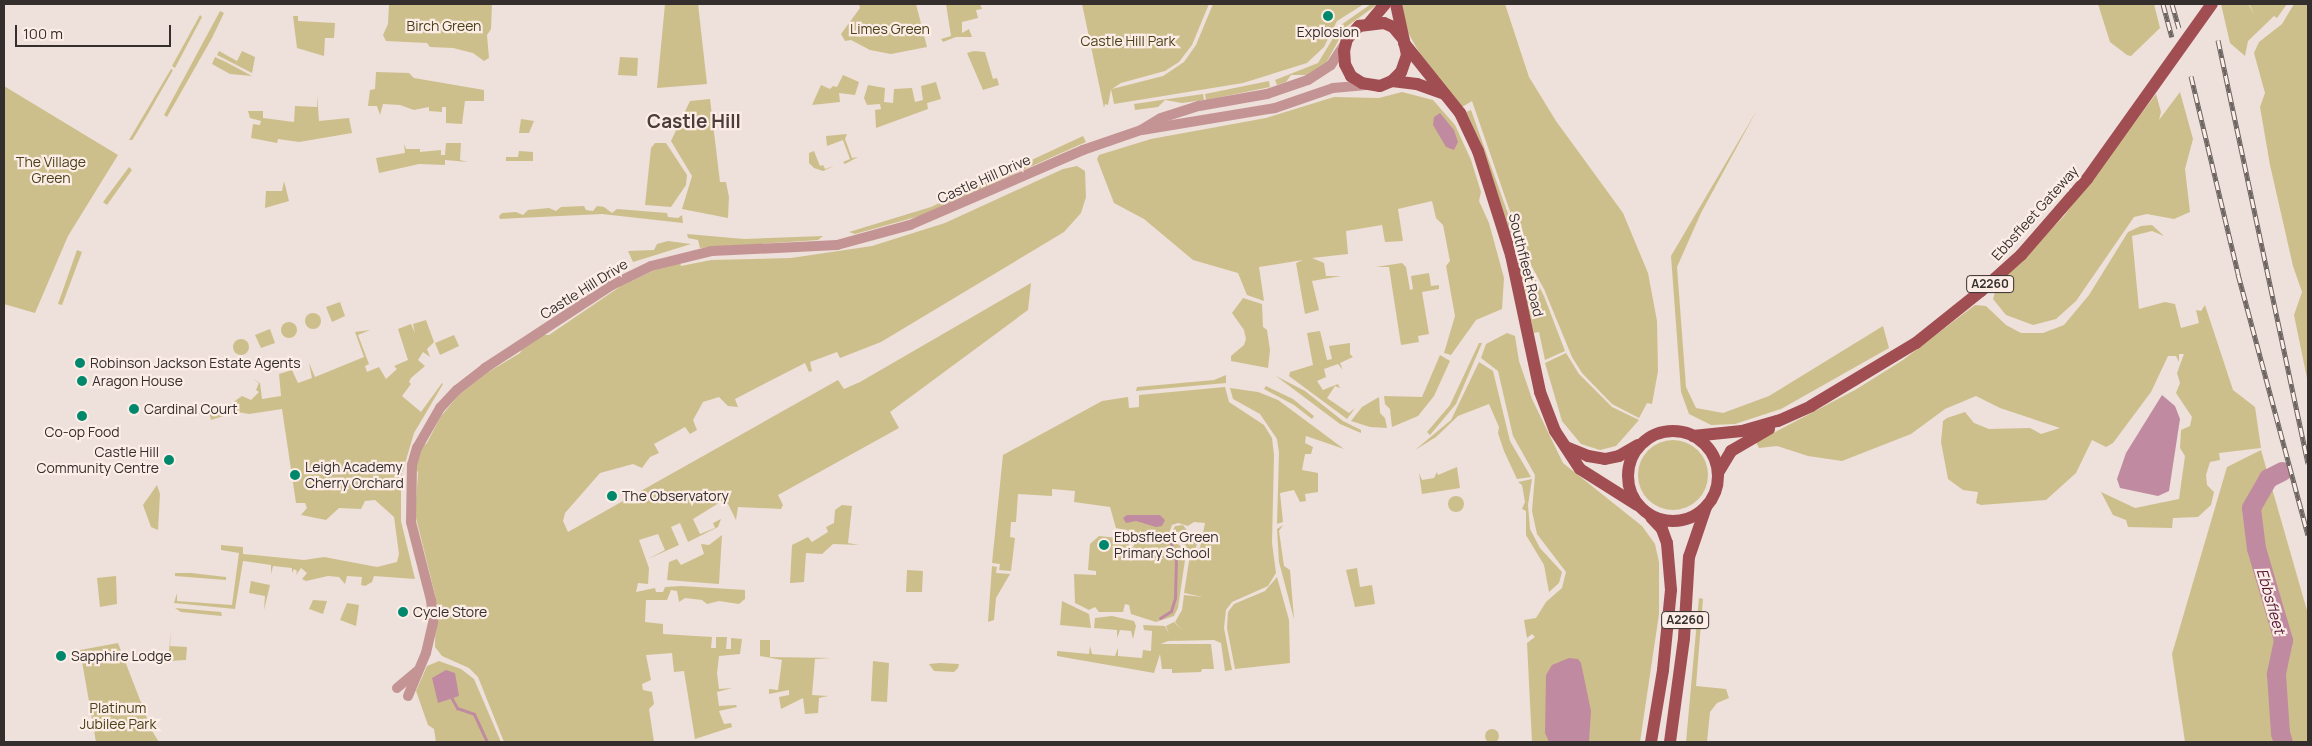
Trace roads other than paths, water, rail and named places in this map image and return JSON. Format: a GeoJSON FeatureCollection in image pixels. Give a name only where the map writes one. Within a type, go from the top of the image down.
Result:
{"type":"FeatureCollection","features":[{"type":"Feature","properties":{"kind":"main road"},"geometry":{"type":"LineString","coordinates":[[1385,4],[1370,22],[1359,26],[1347,39],[1344,56],[1346,68],[1354,79],[1367,85],[1380,86],[1392,81],[1406,62],[1396,4]]}},
{"type":"Feature","properties":{"kind":"main road","name":"Ebbsfleet Gateway"},"geometry":{"type":"LineString","coordinates":[[1718,474],[1731,451],[1778,421],[1878,368],[1939,326],[1988,286],[2068,202],[2212,4]]}},
{"type":"Feature","properties":{"kind":"main road"},"geometry":{"type":"LineString","coordinates":[[1370,22],[1393,27],[1403,41]]}},
{"type":"Feature","properties":{"kind":"main road","name":"Southfleet Road"},"geometry":{"type":"LineString","coordinates":[[1403,41],[1460,113],[1478,150],[1511,255],[1540,392],[1554,431],[1566,447],[1567,454],[1582,471],[1642,509],[1658,523],[1666,538],[1671,590],[1663,670],[1651,742]]}},
{"type":"Feature","properties":{"kind":"main road","name":"Southfleet Road"},"geometry":{"type":"LineString","coordinates":[[1392,81],[1417,84],[1444,94]]}},
{"type":"Feature","properties":{"kind":"main road","name":"Ebbsfleet Gateway"},"geometry":{"type":"LineString","coordinates":[[1694,436],[1724,435],[1778,421]]}},
{"type":"Feature","properties":{"kind":"main road","name":"A2260"},"geometry":{"type":"LineString","coordinates":[[1642,509],[1630,488],[1628,472],[1632,455],[1643,442],[1665,431],[1694,436]]}},
{"type":"Feature","properties":{"kind":"main road"},"geometry":{"type":"LineString","coordinates":[[1694,436],[1709,448],[1718,474]]}},
{"type":"Feature","properties":{"kind":"main road"},"geometry":{"type":"LineString","coordinates":[[1566,447],[1603,459],[1622,455],[1643,442]]}},
{"type":"Feature","properties":{"kind":"main road","name":"A2260"},"geometry":{"type":"LineString","coordinates":[[1670,742],[1684,638],[1688,562],[1696,530],[1710,500],[1718,474]]}},
{"type":"Feature","properties":{"kind":"main road"},"geometry":{"type":"LineString","coordinates":[[1642,509],[1663,520],[1683,520],[1698,512],[1710,500]]}},
{"type":"Feature","properties":{"kind":"street","name":"Castle Hill Drive"},"geometry":{"type":"LineString","coordinates":[[1141,130],[1161,118],[1189,109],[1240,101],[1308,80],[1331,65],[1347,39]]}},
{"type":"Feature","properties":{"kind":"street","name":"Castle Hill Drive"},"geometry":{"type":"LineString","coordinates":[[408,696],[416,681],[417,671],[429,644],[432,612],[411,522],[412,465],[417,448],[440,408],[470,378],[612,285],[651,266],[712,252],[846,244],[934,217],[1076,153],[1141,130],[1275,108],[1332,88],[1367,85]]}},
{"type":"Feature","properties":{"kind":"street","name":"Castle Hill Drive"},"geometry":{"type":"LineString","coordinates":[[397,688],[417,671]]}},
{"type":"Feature","properties":{"kind":"waterway","name":"Ebbsfleet"},"geometry":{"type":"LineString","coordinates":[[2282,471],[2268,478],[2251,508],[2256,548],[2283,640],[2276,674],[2280,733],[2283,742]]}},
{"type":"Feature","properties":{"kind":"waterway"},"geometry":{"type":"LineString","coordinates":[[1160,618],[1171,611],[1175,598],[1176,558],[1171,544]]}},
{"type":"Feature","properties":{"kind":"waterway"},"geometry":{"type":"LineString","coordinates":[[451,697],[457,708],[474,714],[487,742]]}},
{"type":"Feature","properties":{"kind":"railway"},"geometry":{"type":"LineString","coordinates":[[2163,4],[2172,37]]}},
{"type":"Feature","properties":{"kind":"railway"},"geometry":{"type":"LineString","coordinates":[[2172,4],[2179,28]]}},
{"type":"Feature","properties":{"kind":"railway"},"geometry":{"type":"LineString","coordinates":[[2218,40],[2308,464]]}},
{"type":"Feature","properties":{"kind":"railway"},"geometry":{"type":"LineString","coordinates":[[2191,76],[2238,274],[2308,535]]}},
{"type":"Feature","properties":{"kind":"place","name":"Explosion"},"geometry":{"type":"Point","coordinates":[1328,16]}},
{"type":"Feature","properties":{"kind":"place","name":"Robinson Jackson Estate Agents"},"geometry":{"type":"Point","coordinates":[80,363]}},
{"type":"Feature","properties":{"kind":"place","name":"Aragon House"},"geometry":{"type":"Point","coordinates":[82,381]}},
{"type":"Feature","properties":{"kind":"place","name":"Cardinal Court"},"geometry":{"type":"Point","coordinates":[134,409]}},
{"type":"Feature","properties":{"kind":"place","name":"Co-op Food"},"geometry":{"type":"Point","coordinates":[82,416]}},
{"type":"Feature","properties":{"kind":"place","name":"Castle Hill Community Centre"},"geometry":{"type":"Point","coordinates":[169,460]}},
{"type":"Feature","properties":{"kind":"place","name":"Leigh Academy Cherry Orchard"},"geometry":{"type":"Point","coordinates":[295,475]}},
{"type":"Feature","properties":{"kind":"place","name":"The Observatory"},"geometry":{"type":"Point","coordinates":[612,496]}},
{"type":"Feature","properties":{"kind":"place","name":"Ebbsfleet Green Primary School"},"geometry":{"type":"Point","coordinates":[1104,545]}},
{"type":"Feature","properties":{"kind":"place","name":"Cycle Store"},"geometry":{"type":"Point","coordinates":[403,612]}},
{"type":"Feature","properties":{"kind":"place","name":"Sapphire Lodge"},"geometry":{"type":"Point","coordinates":[61,656]}},
{"type":"Feature","properties":{"kind":"district","name":"Castle Hill"},"geometry":{"type":"Point","coordinates":[694,122]}},
{"type":"Feature","properties":{"kind":"park label","name":"Birch Green"},"geometry":{"type":"Point","coordinates":[444,26]}},
{"type":"Feature","properties":{"kind":"park label","name":"Limes Green"},"geometry":{"type":"Point","coordinates":[890,29]}},
{"type":"Feature","properties":{"kind":"park label","name":"Castle Hill Park"},"geometry":{"type":"Point","coordinates":[1128,41]}},
{"type":"Feature","properties":{"kind":"park label","name":"The Village Green"},"geometry":{"type":"Point","coordinates":[51,170]}},
{"type":"Feature","properties":{"kind":"park label","name":"Platinum Jubilee Park"},"geometry":{"type":"Point","coordinates":[118,716]}}]}
